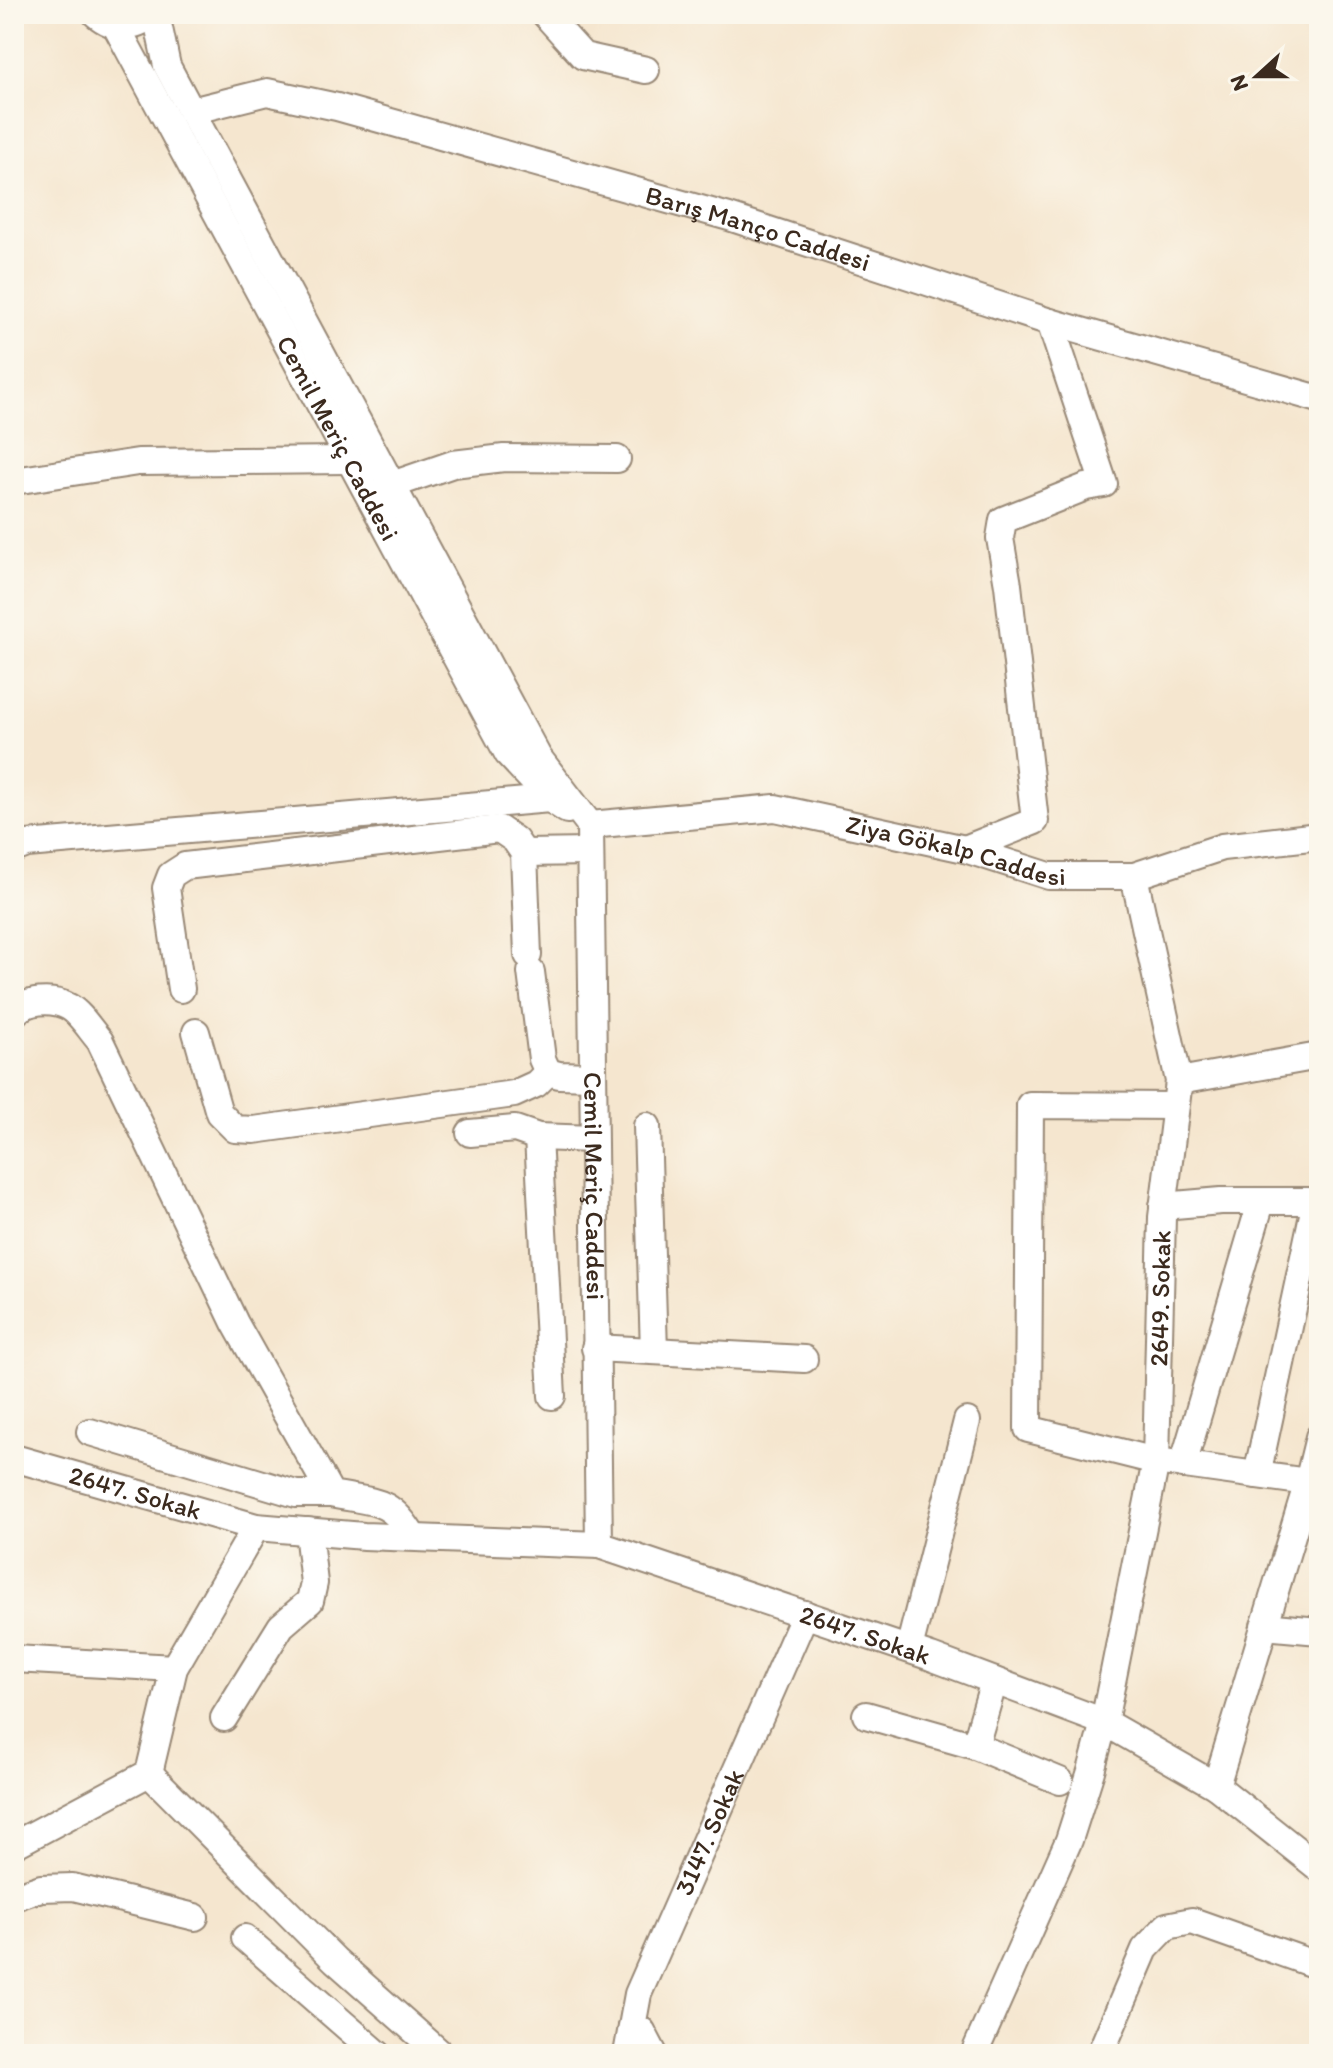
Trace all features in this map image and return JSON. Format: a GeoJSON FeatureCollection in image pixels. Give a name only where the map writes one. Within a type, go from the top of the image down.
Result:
{"type":"FeatureCollection","features":[{"type":"Feature","properties":{"kind":"street"},"geometry":{"type":"LineString","coordinates":[[106,20],[134,24],[154,14]]}},
{"type":"Feature","properties":{"kind":"street","name":"Cemil Meriç Caddesi"},"geometry":{"type":"LineString","coordinates":[[154,14],[167,66],[538,757],[590,825],[599,1545]]}},
{"type":"Feature","properties":{"kind":"street"},"geometry":{"type":"LineString","coordinates":[[545,14],[583,56],[646,70]]}},
{"type":"Feature","properties":{"kind":"street","name":"Cemil Meriç Caddesi"},"geometry":{"type":"LineString","coordinates":[[106,20],[508,754],[550,799],[590,825]]}},
{"type":"Feature","properties":{"kind":"street","name":"Barış Manço Caddesi"},"geometry":{"type":"LineString","coordinates":[[191,111],[267,92],[337,107],[729,217],[1050,322],[1319,399]]}},
{"type":"Feature","properties":{"kind":"street"},"geometry":{"type":"LineString","coordinates":[[965,849],[1035,821],[1000,538],[1003,520],[1086,487],[1104,484],[1050,322]]}},
{"type":"Feature","properties":{"kind":"street"},"geometry":{"type":"LineString","coordinates":[[392,485],[453,464],[504,458],[617,459]]}},
{"type":"Feature","properties":{"kind":"street"},"geometry":{"type":"LineString","coordinates":[[14,481],[138,462],[348,460]]}},
{"type":"Feature","properties":{"kind":"street"},"geometry":{"type":"LineString","coordinates":[[14,849],[27,844],[550,799]]}},
{"type":"Feature","properties":{"kind":"street","name":"Ziya Gökalp Caddesi"},"geometry":{"type":"LineString","coordinates":[[590,825],[775,808],[965,849],[1049,876],[1134,876],[1222,847],[1319,836]]}},
{"type":"Feature","properties":{"kind":"street"},"geometry":{"type":"LineString","coordinates":[[181,989],[166,888],[171,875],[185,866],[499,829],[515,840],[524,853],[530,963],[542,1059],[548,1072],[592,1076]]}},
{"type":"Feature","properties":{"kind":"street"},"geometry":{"type":"LineString","coordinates":[[524,853],[590,852]]}},
{"type":"Feature","properties":{"kind":"street","name":"2649. Sokak"},"geometry":{"type":"LineString","coordinates":[[974,2054],[1069,1840],[1104,1722],[1156,1461],[1163,1206],[1177,1094],[1134,876]]}},
{"type":"Feature","properties":{"kind":"street"},"geometry":{"type":"LineString","coordinates":[[14,1014],[18,1009],[42,1000],[69,1007],[100,1041],[235,1323],[331,1494]]}},
{"type":"Feature","properties":{"kind":"street"},"geometry":{"type":"LineString","coordinates":[[196,1032],[219,1113],[235,1129],[254,1130],[514,1094],[536,1084],[548,1072]]}},
{"type":"Feature","properties":{"kind":"street"},"geometry":{"type":"LineString","coordinates":[[1308,1482],[1156,1461],[1028,1429],[1030,1105],[1177,1094],[1319,1056]]}},
{"type":"Feature","properties":{"kind":"street"},"geometry":{"type":"LineString","coordinates":[[647,1126],[654,1351]]}},
{"type":"Feature","properties":{"kind":"street"},"geometry":{"type":"LineString","coordinates":[[470,1133],[515,1129],[538,1137],[593,1139]]}},
{"type":"Feature","properties":{"kind":"street"},"geometry":{"type":"LineString","coordinates":[[538,1137],[552,1396]]}},
{"type":"Feature","properties":{"kind":"street"},"geometry":{"type":"LineString","coordinates":[[1163,1206],[1221,1201],[1318,1201],[1257,1475]]}},
{"type":"Feature","properties":{"kind":"street"},"geometry":{"type":"LineString","coordinates":[[1183,1465],[1261,1202]]}},
{"type":"Feature","properties":{"kind":"street"},"geometry":{"type":"LineString","coordinates":[[595,1348],[804,1359]]}},
{"type":"Feature","properties":{"kind":"street"},"geometry":{"type":"LineString","coordinates":[[909,1649],[967,1421]]}},
{"type":"Feature","properties":{"kind":"street"},"geometry":{"type":"LineString","coordinates":[[90,1432],[296,1494],[331,1494],[371,1500],[392,1508],[413,1537]]}},
{"type":"Feature","properties":{"kind":"street"},"geometry":{"type":"LineString","coordinates":[[1216,1786],[1319,1437]]}},
{"type":"Feature","properties":{"kind":"street","name":"2647. Sokak"},"geometry":{"type":"LineString","coordinates":[[14,1458],[256,1527],[364,1536],[599,1545],[909,1649],[1104,1722],[1216,1786],[1319,1868]]}},
{"type":"Feature","properties":{"kind":"street"},"geometry":{"type":"LineString","coordinates":[[14,1845],[149,1773],[174,1668],[256,1527]]}},
{"type":"Feature","properties":{"kind":"street"},"geometry":{"type":"LineString","coordinates":[[224,1718],[281,1626],[310,1601],[314,1583],[308,1531]]}},
{"type":"Feature","properties":{"kind":"street","name":"3147. Sokak"},"geometry":{"type":"LineString","coordinates":[[627,2054],[638,1994],[805,1614]]}},
{"type":"Feature","properties":{"kind":"street"},"geometry":{"type":"LineString","coordinates":[[1264,1626],[1319,1631]]}},
{"type":"Feature","properties":{"kind":"street"},"geometry":{"type":"LineString","coordinates":[[14,1659],[174,1668]]}},
{"type":"Feature","properties":{"kind":"street"},"geometry":{"type":"LineString","coordinates":[[975,1746],[994,1681]]}},
{"type":"Feature","properties":{"kind":"street"},"geometry":{"type":"LineString","coordinates":[[866,1715],[975,1746],[1060,1781]]}},
{"type":"Feature","properties":{"kind":"street"},"geometry":{"type":"LineString","coordinates":[[149,1773],[335,1960],[441,2054]]}},
{"type":"Feature","properties":{"kind":"street"},"geometry":{"type":"LineString","coordinates":[[14,1897],[41,1888],[73,1887],[195,1917]]}},
{"type":"Feature","properties":{"kind":"street"},"geometry":{"type":"LineString","coordinates":[[1100,2054],[1145,1949],[1167,1926],[1192,1921],[1319,1966]]}},
{"type":"Feature","properties":{"kind":"street"},"geometry":{"type":"LineString","coordinates":[[245,1938],[378,2054]]}},
{"type":"Feature","properties":{"kind":"street"},"geometry":{"type":"LineString","coordinates":[[632,2027],[642,2031],[654,2054]]}}]}
